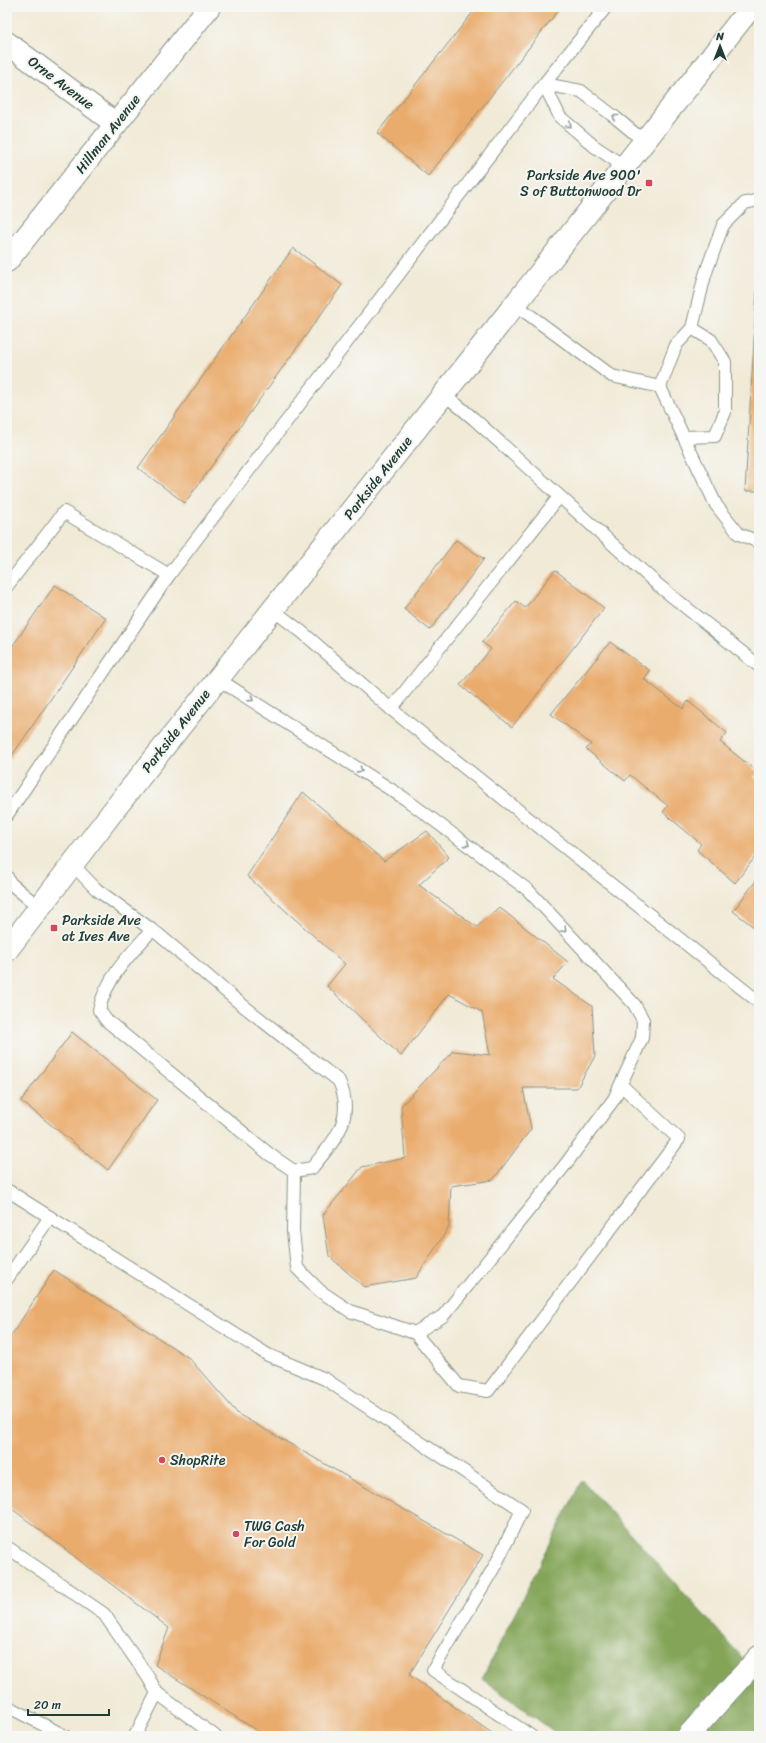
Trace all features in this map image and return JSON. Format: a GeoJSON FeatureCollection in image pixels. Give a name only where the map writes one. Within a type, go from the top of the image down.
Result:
{"type":"FeatureCollection","features":[{"type":"Feature","properties":{"kind":"main road","name":"Hillman Avenue"},"geometry":{"type":"LineString","coordinates":[[7,261],[209,7]]}},
{"type":"Feature","properties":{"kind":"main road","name":"Parkside Avenue"},"geometry":{"type":"LineString","coordinates":[[7,950],[72,864],[218,679],[752,7]]}},
{"type":"Feature","properties":{"kind":"main road","name":"Orne Avenue"},"geometry":{"type":"LineString","coordinates":[[7,43],[116,124]]}},
{"type":"Feature","properties":{"kind":"main road"},"geometry":{"type":"LineString","coordinates":[[688,1736],[759,1657]]}},
{"type":"Feature","properties":{"kind":"lane"},"geometry":{"type":"LineString","coordinates":[[7,815],[169,575],[544,84],[606,7]]}},
{"type":"Feature","properties":{"kind":"lane"},"geometry":{"type":"LineString","coordinates":[[544,84],[581,90],[645,142]]}},
{"type":"Feature","properties":{"kind":"lane"},"geometry":{"type":"LineString","coordinates":[[544,84],[560,117],[594,146],[625,167]]}},
{"type":"Feature","properties":{"kind":"lane"},"geometry":{"type":"LineString","coordinates":[[759,200],[745,203],[723,225],[705,275],[692,328],[676,345],[660,387],[716,505],[739,534],[759,542]]}},
{"type":"Feature","properties":{"kind":"lane"},"geometry":{"type":"LineString","coordinates":[[516,305],[612,376],[660,387]]}},
{"type":"Feature","properties":{"kind":"lane"},"geometry":{"type":"LineString","coordinates":[[684,437],[715,436],[725,412],[725,362],[711,340],[692,328]]}},
{"type":"Feature","properties":{"kind":"lane"},"geometry":{"type":"LineString","coordinates":[[444,394],[474,418],[559,497],[658,585],[759,666]]}},
{"type":"Feature","properties":{"kind":"lane"},"geometry":{"type":"LineString","coordinates":[[391,710],[559,497]]}},
{"type":"Feature","properties":{"kind":"lane"},"geometry":{"type":"LineString","coordinates":[[7,586],[64,512],[169,575]]}},
{"type":"Feature","properties":{"kind":"lane"},"geometry":{"type":"LineString","coordinates":[[273,610],[302,632],[391,710],[759,1002]]}},
{"type":"Feature","properties":{"kind":"lane"},"geometry":{"type":"LineString","coordinates":[[218,679],[404,798],[528,890],[634,1004],[643,1020],[642,1038],[614,1099],[565,1165],[443,1316],[415,1333]]}},
{"type":"Feature","properties":{"kind":"lane"},"geometry":{"type":"LineString","coordinates":[[72,864],[96,889],[152,930],[236,1000],[339,1081],[343,1090],[346,1112],[338,1135],[312,1168],[294,1171],[269,1154],[106,1020],[99,1010],[101,997],[124,961],[152,930]]}},
{"type":"Feature","properties":{"kind":"lane"},"geometry":{"type":"LineString","coordinates":[[7,877],[10,883],[40,908]]}},
{"type":"Feature","properties":{"kind":"lane"},"geometry":{"type":"LineString","coordinates":[[294,1171],[293,1231],[297,1268],[320,1291],[350,1311],[415,1333],[459,1386],[488,1391],[679,1138],[621,1085]]}},
{"type":"Feature","properties":{"kind":"lane"},"geometry":{"type":"LineString","coordinates":[[7,1190],[268,1355],[325,1379],[522,1510],[496,1564],[433,1670],[531,1736]]}},
{"type":"Feature","properties":{"kind":"lane"},"geometry":{"type":"LineString","coordinates":[[7,1278],[50,1217]]}},
{"type":"Feature","properties":{"kind":"lane"},"geometry":{"type":"LineString","coordinates":[[7,1547],[104,1614],[148,1677],[157,1693],[215,1736]]}},
{"type":"Feature","properties":{"kind":"lane"},"geometry":{"type":"LineString","coordinates":[[135,1736],[157,1693]]}},
{"type":"Feature","properties":{"kind":"lane"},"geometry":{"type":"LineString","coordinates":[[7,1706],[65,1736]]}},
{"type":"Feature","properties":{"kind":"green space"},"geometry":{"type":"Polygon","coordinates":[[[582,1480],[759,1676],[759,1736],[560,1736],[482,1679],[582,1480]]]}},
{"type":"Feature","properties":{"kind":"building"},"geometry":{"type":"Polygon","coordinates":[[[477,7],[561,7],[428,176],[377,133],[477,7]]]}},
{"type":"Feature","properties":{"kind":"building"},"geometry":{"type":"Polygon","coordinates":[[[293,248],[342,285],[185,503],[138,468],[293,248]]]}},
{"type":"Feature","properties":{"kind":"building"},"geometry":{"type":"Polygon","coordinates":[[[758,273],[759,491],[745,491],[758,273]]]}},
{"type":"Feature","properties":{"kind":"building"},"geometry":{"type":"Polygon","coordinates":[[[456,540],[484,559],[430,630],[404,609],[456,540]]]}},
{"type":"Feature","properties":{"kind":"building"},"geometry":{"type":"Polygon","coordinates":[[[555,570],[604,608],[512,727],[460,685],[491,649],[482,642],[516,601],[525,608],[555,570]]]}},
{"type":"Feature","properties":{"kind":"building"},"geometry":{"type":"Polygon","coordinates":[[[55,585],[106,618],[7,763],[7,654],[55,585]]]}},
{"type":"Feature","properties":{"kind":"building"},"geometry":{"type":"Polygon","coordinates":[[[610,642],[650,671],[644,679],[683,709],[688,701],[727,733],[720,742],[758,772],[754,777],[759,781],[759,852],[735,883],[697,850],[701,844],[663,812],[668,806],[630,775],[625,781],[586,749],[591,744],[551,714],[610,642]]]}},
{"type":"Feature","properties":{"kind":"building"},"geometry":{"type":"Polygon","coordinates":[[[303,792],[384,861],[427,831],[449,857],[419,885],[477,927],[499,907],[568,962],[553,979],[592,1006],[595,1056],[577,1088],[523,1088],[531,1129],[493,1180],[451,1186],[449,1227],[416,1278],[364,1287],[329,1256],[323,1215],[362,1167],[405,1158],[401,1106],[453,1051],[490,1055],[482,1012],[449,994],[401,1056],[327,986],[345,964],[247,876],[303,792]]]}},
{"type":"Feature","properties":{"kind":"building"},"geometry":{"type":"Polygon","coordinates":[[[759,877],[759,931],[733,911],[759,877]]]}},
{"type":"Feature","properties":{"kind":"building"},"geometry":{"type":"Polygon","coordinates":[[[72,1032],[157,1100],[108,1170],[21,1101],[72,1032]]]}},
{"type":"Feature","properties":{"kind":"building","name":"ShopRite"},"geometry":{"type":"Polygon","coordinates":[[[54,1270],[189,1358],[238,1414],[483,1555],[409,1675],[496,1736],[265,1736],[155,1665],[169,1628],[7,1505],[7,1342],[54,1270]]]}},
{"type":"Feature","properties":{"kind":"place","name":"Parkside Ave 900' S of Buttonwood Dr"},"geometry":{"type":"Point","coordinates":[649,183]}},
{"type":"Feature","properties":{"kind":"place","name":"Parkside Ave at Ives Ave"},"geometry":{"type":"Point","coordinates":[54,928]}},
{"type":"Feature","properties":{"kind":"place","name":"ShopRite"},"geometry":{"type":"Point","coordinates":[162,1460]}},
{"type":"Feature","properties":{"kind":"place","name":"TWG Cash For Gold"},"geometry":{"type":"Point","coordinates":[236,1534]}}]}
